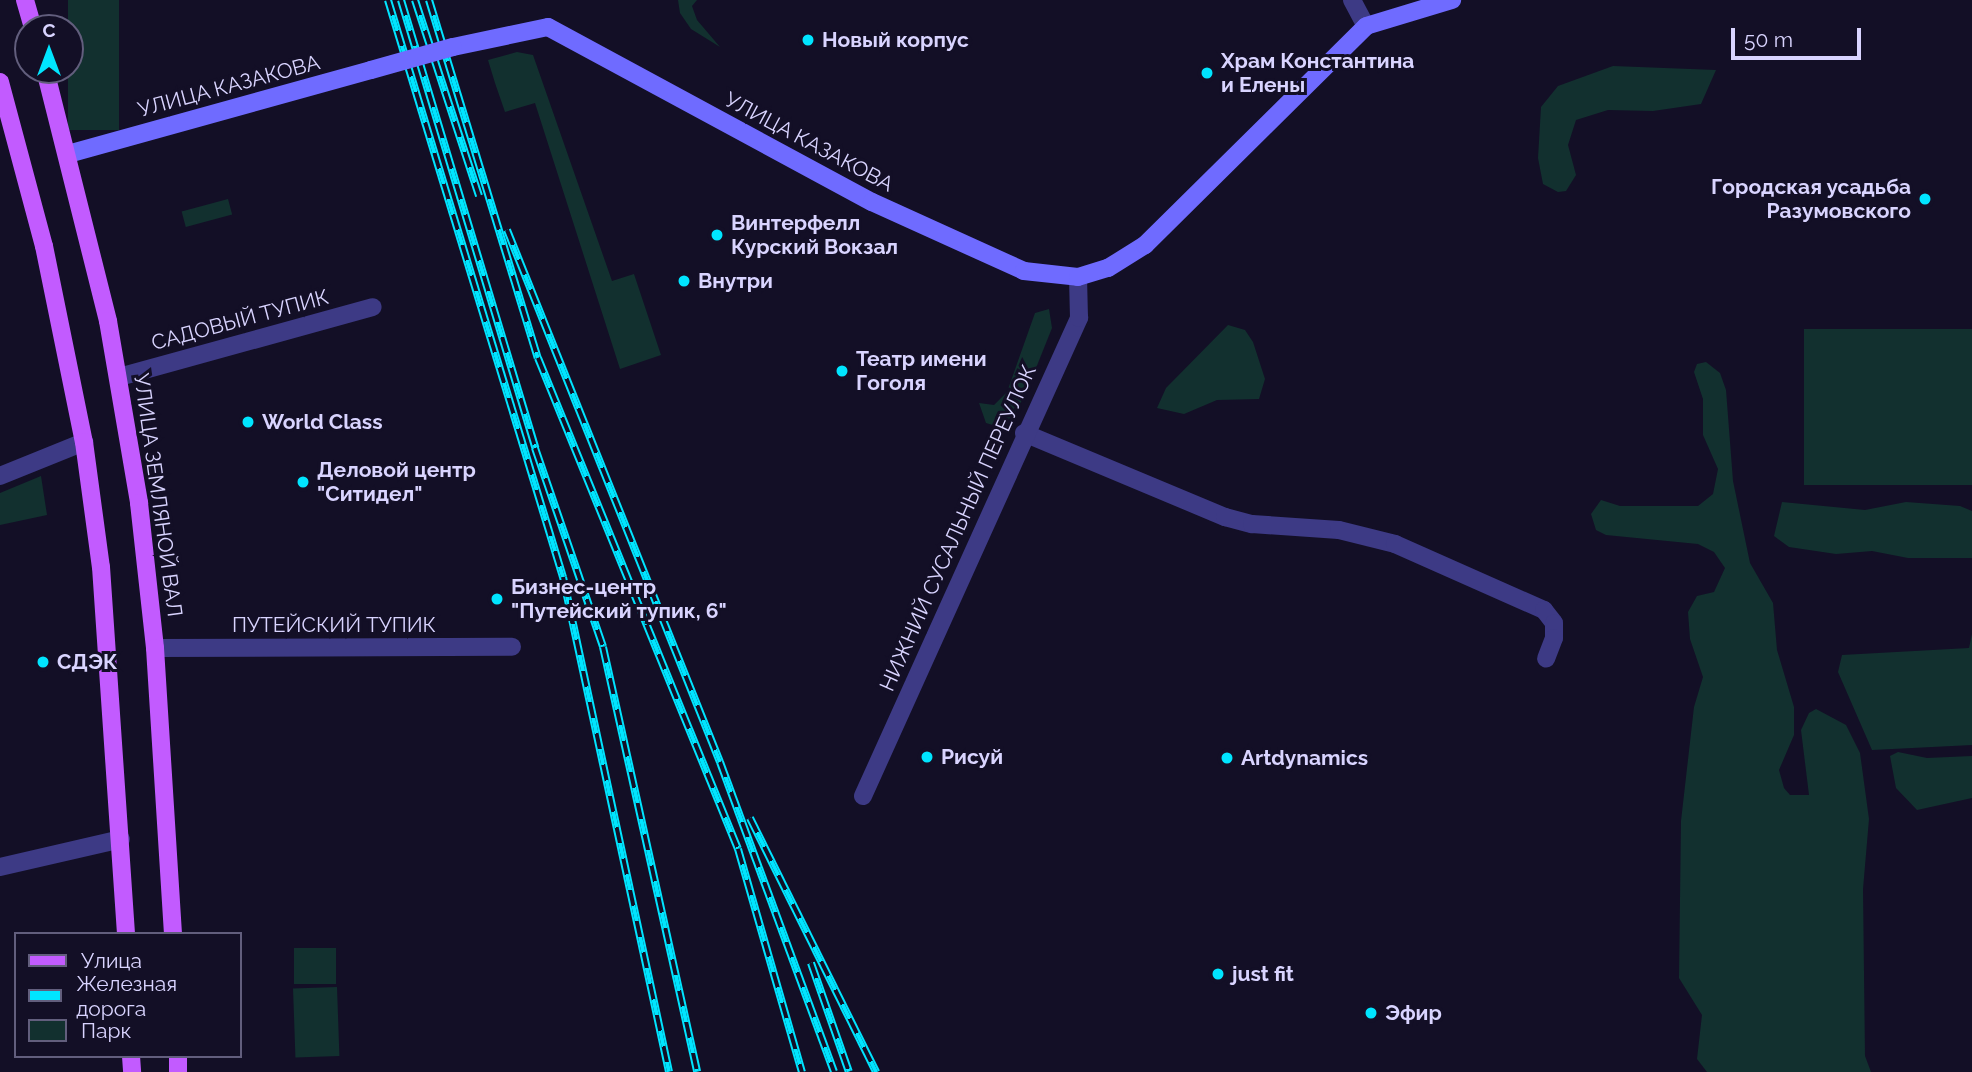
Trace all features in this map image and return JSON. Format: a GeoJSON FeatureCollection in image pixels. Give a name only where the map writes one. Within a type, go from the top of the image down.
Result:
{"type":"FeatureCollection","features":[{"type":"Feature","properties":{"kind":"main road"},"geometry":{"type":"LineString","coordinates":[[0,82],[44,246],[84,442],[101,566],[126,932]]}},
{"type":"Feature","properties":{"kind":"main road","name":"УЛИЦА ЗЕМЛЯНОЙ ВАЛ"},"geometry":{"type":"LineString","coordinates":[[49,84],[68,154],[119,377],[147,556],[173,932]]}},
{"type":"Feature","properties":{"kind":"street"},"geometry":{"type":"LineString","coordinates":[[1352,0],[1366,26]]}},
{"type":"Feature","properties":{"kind":"street","name":"УЛИЦА КАЗАКОВА"},"geometry":{"type":"LineString","coordinates":[[68,154],[453,47],[527,28],[548,27],[883,207],[1024,271],[1078,277],[1108,268],[1145,245],[1366,26],[1452,0]]}},
{"type":"Feature","properties":{"kind":"street","name":"НИЖНИЙ СУСАЛЬНЫЙ ПЕРЕУЛОК"},"geometry":{"type":"LineString","coordinates":[[863,796],[1024,433],[1079,318],[1078,277]]}},
{"type":"Feature","properties":{"kind":"street","name":"САДОВЫЙ ТУПИК"},"geometry":{"type":"LineString","coordinates":[[119,377],[373,307]]}},
{"type":"Feature","properties":{"kind":"street"},"geometry":{"type":"LineString","coordinates":[[1024,433],[1225,517],[1252,524],[1339,530],[1395,544],[1544,610],[1554,622],[1554,638],[1546,659]]}},
{"type":"Feature","properties":{"kind":"street"},"geometry":{"type":"LineString","coordinates":[[0,476],[84,442]]}},
{"type":"Feature","properties":{"kind":"street","name":"ПУТЕЙСКИЙ ТУПИК"},"geometry":{"type":"LineString","coordinates":[[155,648],[512,647]]}},
{"type":"Feature","properties":{"kind":"street"},"geometry":{"type":"LineString","coordinates":[[0,867],[121,839]]}},
{"type":"Feature","properties":{"kind":"green space"},"geometry":{"type":"Polygon","coordinates":[[[68,0],[119,0],[119,130],[68,130],[68,84],[84,84],[84,14],[68,14],[68,0]]]}},
{"type":"Feature","properties":{"kind":"green space"},"geometry":{"type":"Polygon","coordinates":[[[678,0],[697,0],[692,6],[697,20],[720,47],[691,29],[680,13],[678,0]]]}},
{"type":"Feature","properties":{"kind":"green space"},"geometry":{"type":"Polygon","coordinates":[[[517,52],[533,55],[612,281],[634,274],[661,355],[620,369],[535,103],[505,112],[495,83],[488,60],[517,52]]]}},
{"type":"Feature","properties":{"kind":"green space"},"geometry":{"type":"Polygon","coordinates":[[[1613,66],[1716,70],[1701,104],[1653,111],[1608,110],[1576,120],[1568,145],[1576,175],[1566,191],[1558,192],[1543,184],[1538,158],[1541,107],[1558,86],[1613,66]]]}},
{"type":"Feature","properties":{"kind":"green space"},"geometry":{"type":"Polygon","coordinates":[[[228,199],[232,214],[186,227],[182,211],[228,199]]]}},
{"type":"Feature","properties":{"kind":"green space"},"geometry":{"type":"Polygon","coordinates":[[[1049,309],[1052,328],[1026,393],[1006,429],[986,423],[979,403],[994,405],[1007,392],[1035,313],[1049,309]]]}},
{"type":"Feature","properties":{"kind":"green space"},"geometry":{"type":"Polygon","coordinates":[[[1228,325],[1245,330],[1253,342],[1265,379],[1259,399],[1217,400],[1184,414],[1157,408],[1166,388],[1228,325]]]}},
{"type":"Feature","properties":{"kind":"green space"},"geometry":{"type":"Polygon","coordinates":[[[1804,329],[1972,329],[1972,485],[1804,485],[1804,329]]]}},
{"type":"Feature","properties":{"kind":"green space"},"geometry":{"type":"Polygon","coordinates":[[[1706,362],[1720,373],[1726,390],[1733,481],[1750,563],[1773,603],[1777,650],[1794,707],[1794,735],[1779,770],[1784,788],[1790,795],[1809,795],[1801,730],[1809,713],[1816,709],[1846,725],[1860,753],[1869,819],[1863,889],[1865,1056],[1871,1072],[1707,1072],[1697,1059],[1702,1015],[1679,978],[1681,821],[1694,707],[1703,677],[1690,639],[1688,612],[1697,596],[1714,592],[1725,568],[1714,552],[1698,544],[1606,535],[1596,530],[1591,514],[1601,500],[1620,506],[1698,506],[1713,494],[1718,469],[1703,435],[1703,399],[1694,372],[1697,364],[1706,362]]]}},
{"type":"Feature","properties":{"kind":"green space"},"geometry":{"type":"Polygon","coordinates":[[[41,476],[47,515],[0,525],[0,493],[41,476]]]}},
{"type":"Feature","properties":{"kind":"green space"},"geometry":{"type":"Polygon","coordinates":[[[1782,502],[1865,510],[1906,502],[1960,506],[1972,511],[1972,558],[1908,558],[1872,551],[1836,554],[1789,547],[1774,536],[1782,502]]]}},
{"type":"Feature","properties":{"kind":"green space"},"geometry":{"type":"Polygon","coordinates":[[[1972,634],[1972,745],[1872,750],[1838,672],[1842,655],[1969,648],[1972,634]]]}},
{"type":"Feature","properties":{"kind":"green space"},"geometry":{"type":"Polygon","coordinates":[[[1898,752],[1927,758],[1972,756],[1972,798],[1917,810],[1896,788],[1890,756],[1898,752]]]}},
{"type":"Feature","properties":{"kind":"green space"},"geometry":{"type":"Polygon","coordinates":[[[294,948],[336,948],[336,984],[294,984],[294,948]]]}},
{"type":"Feature","properties":{"kind":"green space"},"geometry":{"type":"Polygon","coordinates":[[[337,987],[339,1056],[295,1057],[293,989],[337,987]]]}},
{"type":"Feature","properties":{"kind":"railway"},"geometry":{"type":"LineString","coordinates":[[388,0],[563,577],[669,1072]]}},
{"type":"Feature","properties":{"kind":"railway"},"geometry":{"type":"LineString","coordinates":[[401,0],[535,448],[603,647],[697,1072]]}},
{"type":"Feature","properties":{"kind":"railway"},"geometry":{"type":"LineString","coordinates":[[415,0],[479,196]]}},
{"type":"Feature","properties":{"kind":"railway"},"geometry":{"type":"LineString","coordinates":[[429,0],[538,358],[738,849],[802,1072]]}},
{"type":"Feature","properties":{"kind":"railway"},"geometry":{"type":"LineString","coordinates":[[507,230],[720,762],[834,1072]]}},
{"type":"Feature","properties":{"kind":"railway"},"geometry":{"type":"LineString","coordinates":[[750,818],[876,1072]]}},
{"type":"Feature","properties":{"kind":"railway"},"geometry":{"type":"LineString","coordinates":[[811,963],[849,1072]]}},
{"type":"Feature","properties":{"kind":"place","name":"Новый корпус"},"geometry":{"type":"Point","coordinates":[808,40]}},
{"type":"Feature","properties":{"kind":"place","name":"Храм Константина и Елены"},"geometry":{"type":"Point","coordinates":[1207,73]}},
{"type":"Feature","properties":{"kind":"place","name":"Городская усадьба Разумовского"},"geometry":{"type":"Point","coordinates":[1925,199]}},
{"type":"Feature","properties":{"kind":"place","name":"Винтерфелл Курский Вокзал"},"geometry":{"type":"Point","coordinates":[717,235]}},
{"type":"Feature","properties":{"kind":"place","name":"Внутри"},"geometry":{"type":"Point","coordinates":[684,281]}},
{"type":"Feature","properties":{"kind":"place","name":"Театр имени Гоголя"},"geometry":{"type":"Point","coordinates":[842,371]}},
{"type":"Feature","properties":{"kind":"place","name":"World Class"},"geometry":{"type":"Point","coordinates":[248,422]}},
{"type":"Feature","properties":{"kind":"place","name":"Деловой центр \"Ситидел\""},"geometry":{"type":"Point","coordinates":[303,482]}},
{"type":"Feature","properties":{"kind":"place","name":"Бизнес-центр \"Путейский тупик, 6\""},"geometry":{"type":"Point","coordinates":[497,599]}},
{"type":"Feature","properties":{"kind":"place","name":"СДЭК"},"geometry":{"type":"Point","coordinates":[43,662]}},
{"type":"Feature","properties":{"kind":"place","name":"Рисуй"},"geometry":{"type":"Point","coordinates":[927,757]}},
{"type":"Feature","properties":{"kind":"place","name":"Artdynamics"},"geometry":{"type":"Point","coordinates":[1227,758]}},
{"type":"Feature","properties":{"kind":"place","name":"just fit"},"geometry":{"type":"Point","coordinates":[1218,974]}},
{"type":"Feature","properties":{"kind":"place","name":"Эфир"},"geometry":{"type":"Point","coordinates":[1371,1013]}}]}
